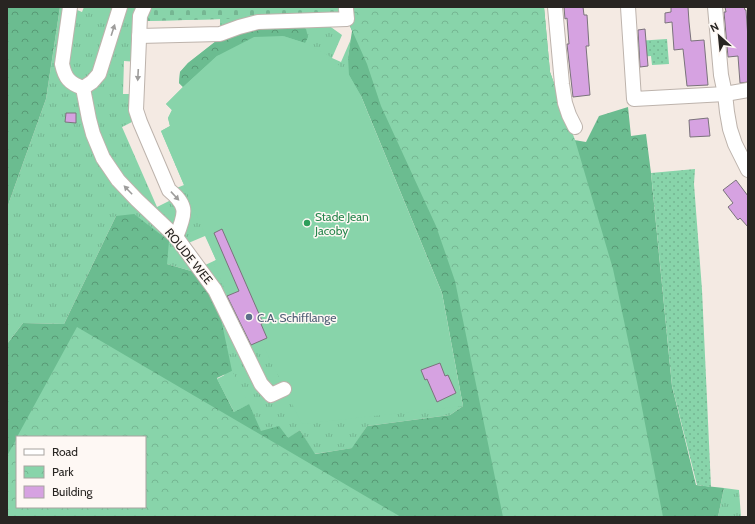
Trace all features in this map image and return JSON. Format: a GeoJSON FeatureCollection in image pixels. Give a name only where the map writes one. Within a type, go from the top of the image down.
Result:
{"type":"FeatureCollection","features":[{"type":"Feature","properties":{"kind":"street"},"geometry":{"type":"LineString","coordinates":[[70,7],[62,64],[68,80],[83,88],[92,82],[98,74],[120,7]]}},
{"type":"Feature","properties":{"kind":"street"},"geometry":{"type":"LineString","coordinates":[[144,7],[140,16],[136,110],[169,190],[177,197],[184,209],[182,222],[176,237]]}},
{"type":"Feature","properties":{"kind":"street"},"geometry":{"type":"LineString","coordinates":[[555,7],[565,103],[575,127]]}},
{"type":"Feature","properties":{"kind":"street"},"geometry":{"type":"LineString","coordinates":[[628,7],[634,99],[725,94],[748,90]]}},
{"type":"Feature","properties":{"kind":"street"},"geometry":{"type":"LineString","coordinates":[[715,7],[721,75],[727,112],[735,144],[748,170]]}},
{"type":"Feature","properties":{"kind":"street"},"geometry":{"type":"LineString","coordinates":[[139,36],[220,34],[258,22],[347,19],[346,9]]}},
{"type":"Feature","properties":{"kind":"street","name":"ROUDE WEE"},"geometry":{"type":"LineString","coordinates":[[83,88],[88,119],[103,158],[118,180],[176,237],[215,290],[261,384],[271,395],[284,389]]}},
{"type":"Feature","properties":{"kind":"green space"},"geometry":{"type":"Polygon","coordinates":[[[7,7],[60,7],[46,99],[7,208],[7,7]]]}},
{"type":"Feature","properties":{"kind":"green space"},"geometry":{"type":"Polygon","coordinates":[[[60,7],[70,7],[82,12],[84,7],[346,7],[321,20],[342,35],[332,58],[341,62],[351,39],[348,57],[463,406],[450,415],[367,426],[353,448],[314,454],[300,430],[288,439],[261,431],[234,412],[198,273],[167,264],[116,216],[64,324],[23,323],[7,344],[7,208],[46,99],[60,7]],[[220,19],[146,21],[138,62],[124,61],[123,94],[134,94],[134,121],[122,127],[157,207],[177,197],[174,189],[184,185],[161,131],[170,126],[168,118],[172,110],[166,104],[183,87],[179,83],[180,72],[188,63],[220,38],[220,19]],[[205,236],[186,244],[203,266],[216,260],[205,236]]]}},
{"type":"Feature","properties":{"kind":"green space"},"geometry":{"type":"Polygon","coordinates":[[[151,7],[341,7],[341,16],[146,21],[151,7]]]}},
{"type":"Feature","properties":{"kind":"green space"},"geometry":{"type":"Polygon","coordinates":[[[346,7],[544,7],[550,72],[575,140],[613,269],[663,517],[503,517],[455,281],[436,226],[381,106],[367,64],[347,19],[346,7]]]}},
{"type":"Feature","properties":{"kind":"green space"},"geometry":{"type":"Polygon","coordinates":[[[544,7],[550,72],[574,140],[586,142],[599,116],[628,107],[631,136],[646,134],[672,386],[696,485],[724,488],[718,517],[328,517],[146,437],[146,436],[16,436],[16,508],[7,517],[7,344],[23,323],[64,324],[116,216],[134,214],[169,241],[167,264],[198,273],[215,290],[232,371],[217,378],[234,412],[249,404],[261,431],[279,426],[288,438],[300,430],[315,454],[352,448],[367,426],[450,415],[463,406],[442,293],[361,96],[349,75],[348,57],[352,31],[347,19],[544,7]]]}},
{"type":"Feature","properties":{"kind":"green space"},"geometry":{"type":"Polygon","coordinates":[[[294,21],[306,29],[308,37],[305,43],[283,36],[217,56],[183,87],[179,83],[180,72],[188,63],[220,38],[294,21]]]}},
{"type":"Feature","properties":{"kind":"green space","name":"Stade Jean Jacoby"},"geometry":{"type":"Polygon","coordinates":[[[283,36],[305,43],[328,55],[349,75],[361,96],[442,293],[463,406],[302,424],[261,341],[249,346],[213,262],[216,260],[161,131],[170,126],[168,118],[172,110],[166,104],[217,56],[254,37],[283,36]]]}},
{"type":"Feature","properties":{"kind":"green space"},"geometry":{"type":"Polygon","coordinates":[[[667,39],[669,64],[652,65],[651,56],[638,57],[636,41],[667,39]]]}},
{"type":"Feature","properties":{"kind":"green space"},"geometry":{"type":"Polygon","coordinates":[[[695,169],[694,184],[702,290],[711,487],[697,485],[672,386],[651,173],[695,169]]]}},
{"type":"Feature","properties":{"kind":"green space"},"geometry":{"type":"Polygon","coordinates":[[[77,327],[401,517],[7,517],[7,456],[16,440],[16,508],[146,508],[146,436],[18,436],[77,327]]]}},
{"type":"Feature","properties":{"kind":"green space"},"geometry":{"type":"Polygon","coordinates":[[[232,371],[249,404],[234,412],[217,379],[232,371]]]}},
{"type":"Feature","properties":{"kind":"green space"},"geometry":{"type":"Polygon","coordinates":[[[724,488],[739,490],[741,517],[718,517],[724,488]]]}},
{"type":"Feature","properties":{"kind":"building"},"geometry":{"type":"Polygon","coordinates":[[[564,7],[583,7],[584,15],[587,15],[589,46],[586,46],[590,95],[573,97],[567,44],[569,44],[567,18],[565,19],[564,7]]]}},
{"type":"Feature","properties":{"kind":"building"},"geometry":{"type":"Polygon","coordinates":[[[671,7],[688,7],[691,41],[704,40],[708,85],[687,86],[683,49],[674,50],[672,22],[665,23],[665,13],[671,12],[671,7]]]}},
{"type":"Feature","properties":{"kind":"building"},"geometry":{"type":"Polygon","coordinates":[[[725,7],[744,7],[746,10],[748,38],[748,82],[740,83],[738,56],[728,57],[724,12],[726,12],[725,7]]]}},
{"type":"Feature","properties":{"kind":"building"},"geometry":{"type":"Polygon","coordinates":[[[645,29],[648,66],[640,67],[638,30],[645,29]]]}},
{"type":"Feature","properties":{"kind":"building"},"geometry":{"type":"Polygon","coordinates":[[[66,113],[76,113],[76,123],[65,122],[66,113]]]}},
{"type":"Feature","properties":{"kind":"building"},"geometry":{"type":"Polygon","coordinates":[[[708,118],[710,136],[690,137],[689,120],[708,118]]]}},
{"type":"Feature","properties":{"kind":"building"},"geometry":{"type":"Polygon","coordinates":[[[736,180],[748,196],[748,227],[740,218],[738,220],[728,207],[733,203],[723,190],[736,180]]]}},
{"type":"Feature","properties":{"kind":"building"},"geometry":{"type":"Polygon","coordinates":[[[222,229],[263,323],[261,324],[267,338],[251,345],[227,296],[239,291],[214,233],[222,229]]]}},
{"type":"Feature","properties":{"kind":"building"},"geometry":{"type":"Polygon","coordinates":[[[440,363],[445,376],[448,375],[456,393],[437,402],[427,379],[425,380],[421,370],[440,363]]]}},
{"type":"Feature","properties":{"kind":"place","name":"Stade Jean Jacoby"},"geometry":{"type":"Point","coordinates":[307,223]}},
{"type":"Feature","properties":{"kind":"place","name":"C.A. Schifflange"},"geometry":{"type":"Point","coordinates":[249,317]}}]}
